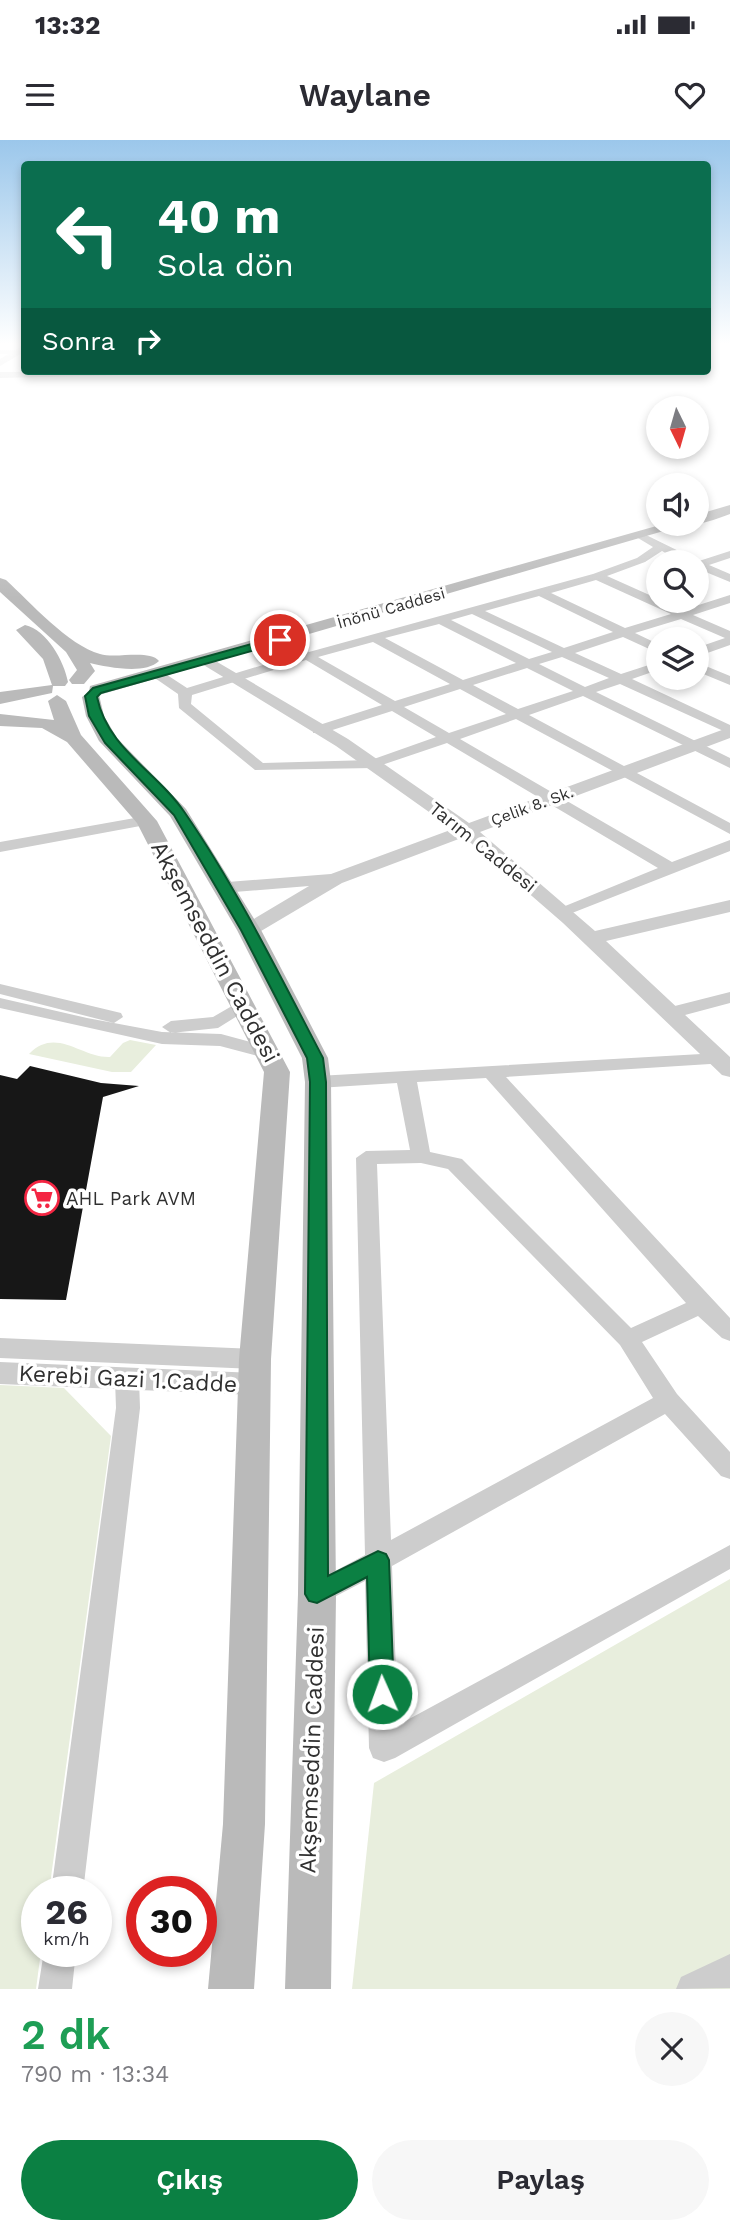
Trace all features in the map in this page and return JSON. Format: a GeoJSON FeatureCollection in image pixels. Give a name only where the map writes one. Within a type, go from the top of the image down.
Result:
{"type":"FeatureCollection","features":[{"type":"Feature","properties":{"kind":"main road"},"geometry":{"type":"LineString","coordinates":[[709,504],[730,498]]}},
{"type":"Feature","properties":{"kind":"main road"},"geometry":{"type":"LineString","coordinates":[[709,516],[730,509]]}},
{"type":"Feature","properties":{"kind":"main road","name":"İnönü Caddesi"},"geometry":{"type":"LineString","coordinates":[[0,718],[71,690],[646,523]]}},
{"type":"Feature","properties":{"kind":"main road","name":"İnönü Caddesi"},"geometry":{"type":"LineString","coordinates":[[153,668],[207,661],[646,535]]}},
{"type":"Feature","properties":{"kind":"main road"},"geometry":{"type":"LineString","coordinates":[[0,583],[73,649],[95,662],[153,668]]}},
{"type":"Feature","properties":{"kind":"main road"},"geometry":{"type":"LineString","coordinates":[[10,617],[49,652],[71,690],[86,671],[73,649]]}},
{"type":"Feature","properties":{"kind":"main road","name":"İnönü Caddesi"},"geometry":{"type":"LineString","coordinates":[[0,698],[71,690]]}},
{"type":"Feature","properties":{"kind":"main road","name":"Akşemseddin Caddesi"},"geometry":{"type":"LineString","coordinates":[[71,690],[65,724],[146,821],[244,1004],[277,1072],[255,1372],[244,1824],[231,1989]]}},
{"type":"Feature","properties":{"kind":"main road","name":"Akşemseddin Caddesi"},"geometry":{"type":"LineString","coordinates":[[71,690],[95,716],[109,741],[179,813],[248,930],[315,1058],[318,1082],[317,1594],[308,1989]]}},
{"type":"Feature","properties":{"kind":"main road"},"geometry":{"type":"LineString","coordinates":[[0,718],[46,723],[74,738]]}},
{"type":"Feature","properties":{"kind":"street"},"geometry":{"type":"LineString","coordinates":[[642,536],[664,550]]}},
{"type":"Feature","properties":{"kind":"street"},"geometry":{"type":"LineString","coordinates":[[185,693],[235,676],[597,576],[641,560],[659,548]]}},
{"type":"Feature","properties":{"kind":"street"},"geometry":{"type":"LineString","coordinates":[[709,560],[730,554]]}},
{"type":"Feature","properties":{"kind":"street"},"geometry":{"type":"LineString","coordinates":[[709,570],[730,578]]}},
{"type":"Feature","properties":{"kind":"street"},"geometry":{"type":"LineString","coordinates":[[597,576],[730,636]]}},
{"type":"Feature","properties":{"kind":"street"},"geometry":{"type":"LineString","coordinates":[[540,593],[646,643]]}},
{"type":"Feature","properties":{"kind":"street"},"geometry":{"type":"LineString","coordinates":[[318,730],[730,599]]}},
{"type":"Feature","properties":{"kind":"street"},"geometry":{"type":"LineString","coordinates":[[475,611],[730,731]]}},
{"type":"Feature","properties":{"kind":"street"},"geometry":{"type":"LineString","coordinates":[[441,620],[730,764]]}},
{"type":"Feature","properties":{"kind":"street"},"geometry":{"type":"LineString","coordinates":[[375,638],[622,773],[730,828]]}},
{"type":"Feature","properties":{"kind":"street"},"geometry":{"type":"LineString","coordinates":[[280,640],[670,867]]}},
{"type":"Feature","properties":{"kind":"street"},"geometry":{"type":"LineString","coordinates":[[709,648],[730,641]]}},
{"type":"Feature","properties":{"kind":"street","name":"Tarım Caddesi"},"geometry":{"type":"LineString","coordinates":[[207,661],[373,764],[466,830],[593,938],[724,1064]]}},
{"type":"Feature","properties":{"kind":"street"},"geometry":{"type":"LineString","coordinates":[[153,668],[185,693]]}},
{"type":"Feature","properties":{"kind":"street"},"geometry":{"type":"LineString","coordinates":[[185,693],[184,705],[260,767],[373,764],[646,670]]}},
{"type":"Feature","properties":{"kind":"street"},"geometry":{"type":"LineString","coordinates":[[709,672],[730,681]]}},
{"type":"Feature","properties":{"kind":"street","name":"Çelik 8. Sk."},"geometry":{"type":"LineString","coordinates":[[335,878],[730,731]]}},
{"type":"Feature","properties":{"kind":"street"},"geometry":{"type":"LineString","coordinates":[[0,847],[146,821]]}},
{"type":"Feature","properties":{"kind":"street"},"geometry":{"type":"LineString","coordinates":[[561,911],[730,845]]}},
{"type":"Feature","properties":{"kind":"street"},"geometry":{"type":"LineString","coordinates":[[222,887],[335,878]]}},
{"type":"Feature","properties":{"kind":"street"},"geometry":{"type":"LineString","coordinates":[[248,930],[335,878]]}},
{"type":"Feature","properties":{"kind":"street"},"geometry":{"type":"LineString","coordinates":[[593,938],[633,926],[730,906]]}},
{"type":"Feature","properties":{"kind":"street"},"geometry":{"type":"LineString","coordinates":[[0,989],[145,1025],[183,1028],[218,1022],[244,1004]]}},
{"type":"Feature","properties":{"kind":"street"},"geometry":{"type":"LineString","coordinates":[[670,1013],[730,997]]}},
{"type":"Feature","properties":{"kind":"street"},"geometry":{"type":"LineString","coordinates":[[0,1003],[86,1024],[162,1038],[221,1041],[269,1053]]}},
{"type":"Feature","properties":{"kind":"street"},"geometry":{"type":"LineString","coordinates":[[318,1082],[491,1072],[724,1064]]}},
{"type":"Feature","properties":{"kind":"street"},"geometry":{"type":"LineString","coordinates":[[491,1072],[701,1305],[730,1332]]}},
{"type":"Feature","properties":{"kind":"street"},"geometry":{"type":"LineString","coordinates":[[406,1077],[421,1156]]}},
{"type":"Feature","properties":{"kind":"street"},"geometry":{"type":"LineString","coordinates":[[730,1469],[668,1402],[628,1339],[455,1164],[421,1156],[366,1158],[384,1748],[730,1556]]}},
{"type":"Feature","properties":{"kind":"street"},"geometry":{"type":"LineString","coordinates":[[628,1339],[701,1305]]}},
{"type":"Feature","properties":{"kind":"street","name":"Kerebi Gazi 1.Cadde"},"geometry":{"type":"LineString","coordinates":[[0,1348],[255,1372]]}},
{"type":"Feature","properties":{"kind":"street","name":"Kerebi Gazi 1.Cadde"},"geometry":{"type":"LineString","coordinates":[[0,1373],[127,1379],[255,1372]]}},
{"type":"Feature","properties":{"kind":"street"},"geometry":{"type":"LineString","coordinates":[[69,1876],[128,1408],[127,1379]]}},
{"type":"Feature","properties":{"kind":"street"},"geometry":{"type":"LineString","coordinates":[[317,1594],[668,1402]]}},
{"type":"Feature","properties":{"kind":"street"},"geometry":{"type":"LineString","coordinates":[[55,1989],[58,1967]]}},
{"type":"Feature","properties":{"kind":"street"},"geometry":{"type":"LineString","coordinates":[[693,1989],[730,1971]]}},
{"type":"Feature","properties":{"kind":"green space"},"geometry":{"type":"Polygon","coordinates":[[[130,1040],[156,1045],[131,1072],[112,1072],[29,1054],[39,1046],[59,1043],[110,1057],[123,1043],[130,1040]]]}},
{"type":"Feature","properties":{"kind":"green space"},"geometry":{"type":"Polygon","coordinates":[[[0,1385],[64,1388],[111,1436],[51,1876],[21,1876],[21,1967],[39,1967],[36,1989],[0,1989],[0,1385]]]}},
{"type":"Feature","properties":{"kind":"green space"},"geometry":{"type":"Polygon","coordinates":[[[730,1579],[730,1989],[352,1989],[374,1783],[730,1579]]]}},
{"type":"Feature","properties":{"kind":"building","name":"AHL Park AVM"},"geometry":{"type":"Polygon","coordinates":[[[30,1066],[101,1083],[139,1086],[103,1097],[66,1300],[0,1299],[0,1075],[17,1079],[30,1066]]]}},
{"type":"Feature","properties":{"kind":"place","name":"AHL Park AVM"},"geometry":{"type":"Point","coordinates":[42,1198]}},
{"type":"Feature","properties":{"kind":"route"},"geometry":{"type":"LineString","coordinates":[[280,640],[97,690],[91,696],[95,716],[109,741],[179,813],[248,930],[315,1058],[318,1082],[317,1594],[378,1560],[382,1694]]}}]}
